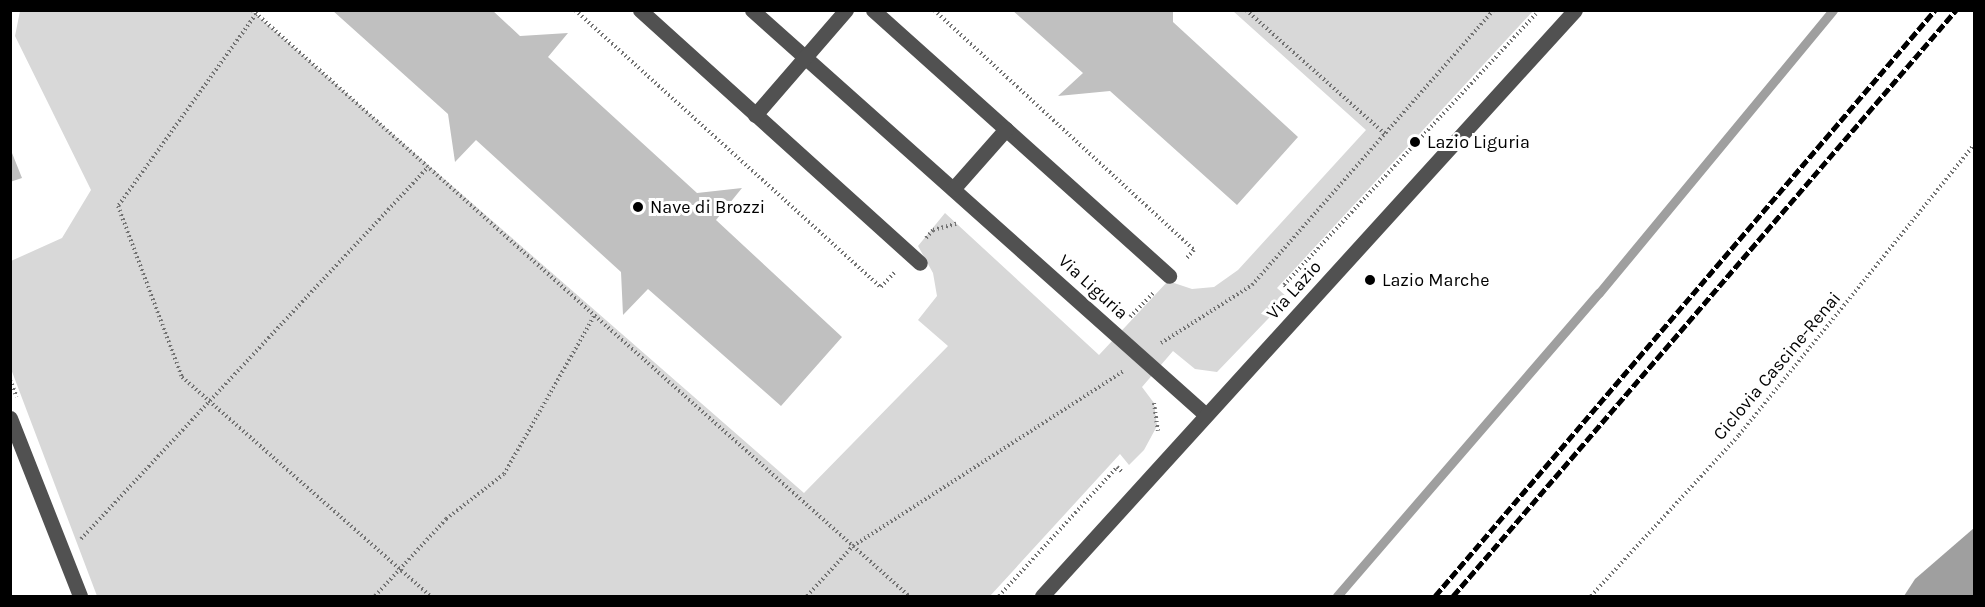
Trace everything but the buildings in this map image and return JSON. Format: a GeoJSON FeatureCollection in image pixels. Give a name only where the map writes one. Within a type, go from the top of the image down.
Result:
{"type":"FeatureCollection","features":[{"type":"Feature","properties":{"kind":"street"},"geometry":{"type":"LineString","coordinates":[[640,10],[916,259]]}},
{"type":"Feature","properties":{"kind":"street","name":"Via Liguria"},"geometry":{"type":"LineString","coordinates":[[752,10],[1206,416]]}},
{"type":"Feature","properties":{"kind":"street"},"geometry":{"type":"LineString","coordinates":[[755,115],[846,10]]}},
{"type":"Feature","properties":{"kind":"street"},"geometry":{"type":"LineString","coordinates":[[873,10],[1169,276]]}},
{"type":"Feature","properties":{"kind":"street","name":"Via Lazio"},"geometry":{"type":"LineString","coordinates":[[1042,597],[1575,10]]}},
{"type":"Feature","properties":{"kind":"street"},"geometry":{"type":"LineString","coordinates":[[953,189],[1006,129]]}},
{"type":"Feature","properties":{"kind":"street"},"geometry":{"type":"LineString","coordinates":[[10,418],[80,597]]}},
{"type":"Feature","properties":{"kind":"path"},"geometry":{"type":"LineString","coordinates":[[252,10],[909,597]]}},
{"type":"Feature","properties":{"kind":"path"},"geometry":{"type":"LineString","coordinates":[[575,10],[881,287],[916,259],[933,230],[963,222]]}},
{"type":"Feature","properties":{"kind":"path"},"geometry":{"type":"LineString","coordinates":[[934,10],[1194,250],[1128,319]]}},
{"type":"Feature","properties":{"kind":"path"},"geometry":{"type":"LineString","coordinates":[[1246,10],[1385,134]]}},
{"type":"Feature","properties":{"kind":"path"},"geometry":{"type":"LineString","coordinates":[[1164,351],[1158,345],[1252,285],[1494,10]]}},
{"type":"Feature","properties":{"kind":"path"},"geometry":{"type":"LineString","coordinates":[[1295,294],[1284,285],[1538,10]]}},
{"type":"Feature","properties":{"kind":"path"},"geometry":{"type":"LineString","coordinates":[[256,15],[118,206],[182,377],[401,568],[430,597]]}},
{"type":"Feature","properties":{"kind":"path","name":"Ciclovia Cascine-Renai"},"geometry":{"type":"LineString","coordinates":[[1591,597],[1739,435],[1974,145]]}},
{"type":"Feature","properties":{"kind":"path"},"geometry":{"type":"LineString","coordinates":[[64,557],[428,167]]}},
{"type":"Feature","properties":{"kind":"path"},"geometry":{"type":"LineString","coordinates":[[375,597],[446,519],[504,474],[594,316]]}},
{"type":"Feature","properties":{"kind":"path"},"geometry":{"type":"LineString","coordinates":[[807,597],[853,546],[1124,370],[1132,378]]}},
{"type":"Feature","properties":{"kind":"path"},"geometry":{"type":"LineString","coordinates":[[1149,395],[1158,409],[1155,441]]}},
{"type":"Feature","properties":{"kind":"path"},"geometry":{"type":"LineString","coordinates":[[999,597],[1117,467],[1127,476]]}},
{"type":"Feature","properties":{"kind":"shaded area"},"geometry":{"type":"Polygon","coordinates":[[[20,11],[252,11],[804,493],[948,346],[918,320],[937,296],[933,273],[918,246],[945,213],[1099,355],[1168,281],[1192,289],[1214,287],[1238,270],[1366,130],[1233,11],[1533,11],[1277,288],[1288,298],[1217,372],[1195,369],[1173,351],[1142,387],[1154,403],[1157,426],[1144,450],[1129,465],[1120,454],[990,596],[97,596],[11,369],[11,261],[62,238],[91,190],[15,36],[20,11]]]}},
{"type":"Feature","properties":{"kind":"shaded area"},"geometry":{"type":"Polygon","coordinates":[[[1974,528],[1974,596],[1904,596],[1915,579],[1974,528]]]}},
{"type":"Feature","properties":{"kind":"waterway"},"geometry":{"type":"LineString","coordinates":[[1337,596],[1599,293],[1833,10]]}},
{"type":"Feature","properties":{"kind":"railway"},"geometry":{"type":"LineString","coordinates":[[1435,596],[1935,10]]}},
{"type":"Feature","properties":{"kind":"railway"},"geometry":{"type":"LineString","coordinates":[[1453,596],[1956,10]]}},
{"type":"Feature","properties":{"kind":"place","name":"Lazio Liguria"},"geometry":{"type":"Point","coordinates":[1415,142]}},
{"type":"Feature","properties":{"kind":"place","name":"Nave di Brozzi"},"geometry":{"type":"Point","coordinates":[638,207]}},
{"type":"Feature","properties":{"kind":"place","name":"Lazio Marche"},"geometry":{"type":"Point","coordinates":[1370,280]}}]}
